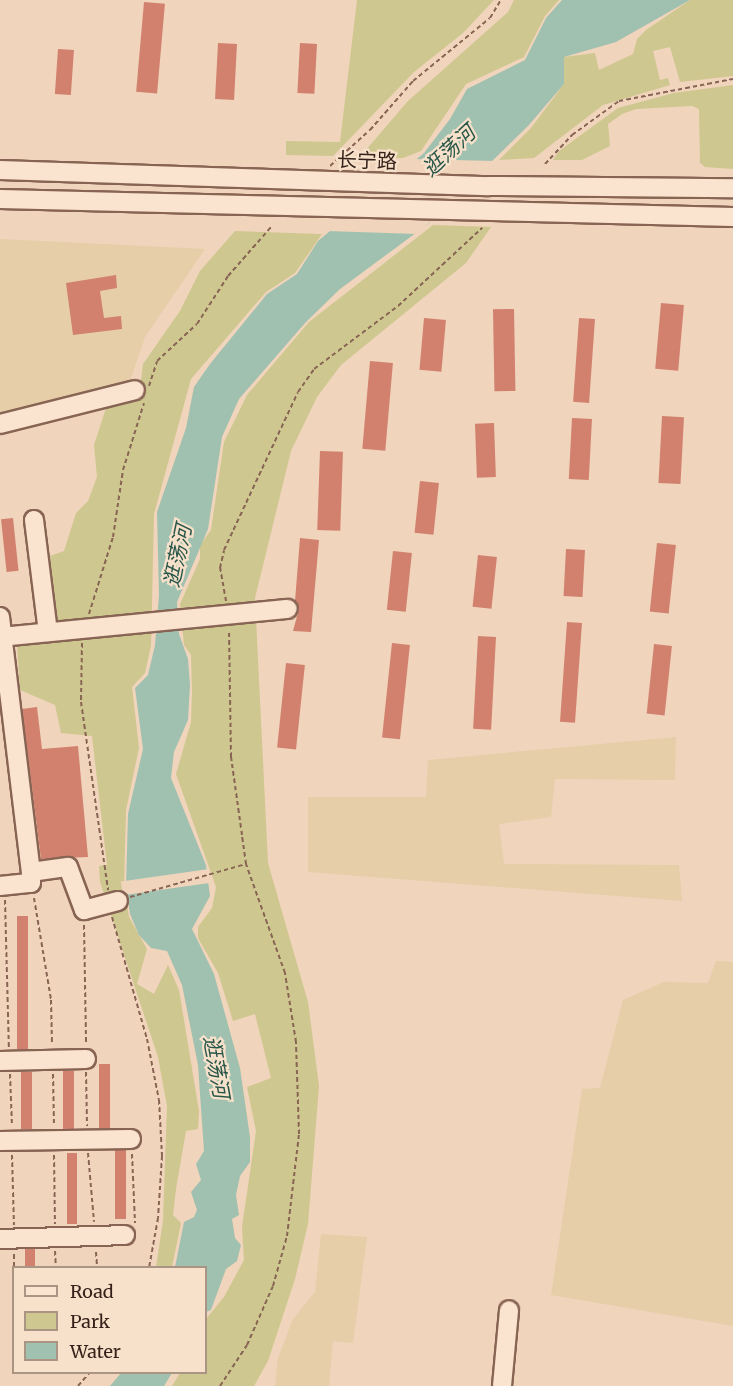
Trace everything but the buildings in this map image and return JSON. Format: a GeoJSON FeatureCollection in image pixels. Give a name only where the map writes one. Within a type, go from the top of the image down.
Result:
{"type":"FeatureCollection","features":[{"type":"Feature","properties":{"kind":"street","name":"长宁路"},"geometry":{"type":"LineString","coordinates":[[0,170],[489,186],[733,188]]}},
{"type":"Feature","properties":{"kind":"street"},"geometry":{"type":"LineString","coordinates":[[0,199],[461,213],[733,217]]}},
{"type":"Feature","properties":{"kind":"street"},"geometry":{"type":"LineString","coordinates":[[0,423],[135,390]]}},
{"type":"Feature","properties":{"kind":"street"},"geometry":{"type":"LineString","coordinates":[[34,520],[48,632]]}},
{"type":"Feature","properties":{"kind":"street"},"geometry":{"type":"LineString","coordinates":[[2,637],[288,609]]}},
{"type":"Feature","properties":{"kind":"street"},"geometry":{"type":"LineString","coordinates":[[0,617],[31,877]]}},
{"type":"Feature","properties":{"kind":"street"},"geometry":{"type":"LineString","coordinates":[[2,886],[68,867],[84,910],[113,905]]}},
{"type":"Feature","properties":{"kind":"street"},"geometry":{"type":"LineString","coordinates":[[5,1061],[86,1059]]}},
{"type":"Feature","properties":{"kind":"street"},"geometry":{"type":"LineString","coordinates":[[6,1140],[131,1139]]}},
{"type":"Feature","properties":{"kind":"street"},"geometry":{"type":"LineString","coordinates":[[7,1238],[125,1235]]}},
{"type":"Feature","properties":{"kind":"street"},"geometry":{"type":"LineString","coordinates":[[502,1386],[509,1310]]}},
{"type":"Feature","properties":{"kind":"path"},"geometry":{"type":"LineString","coordinates":[[319,181],[335,159],[370,130],[413,81],[490,18],[501,0]]}},
{"type":"Feature","properties":{"kind":"path"},"geometry":{"type":"LineString","coordinates":[[545,164],[573,135],[620,101],[733,78]]}},
{"type":"Feature","properties":{"kind":"path"},"geometry":{"type":"LineString","coordinates":[[149,1266],[158,1218],[162,1155],[159,1100],[147,1039],[113,905],[81,702],[83,628],[102,579],[113,537],[123,470],[157,362],[197,324],[228,276],[272,226]]}},
{"type":"Feature","properties":{"kind":"path"},"geometry":{"type":"LineString","coordinates":[[220,1386],[247,1345],[273,1286],[287,1236],[298,1134],[296,1042],[285,973],[246,864],[231,756],[219,614],[220,568],[224,550],[298,392],[314,369],[398,306],[482,228]]}},
{"type":"Feature","properties":{"kind":"path"},"geometry":{"type":"LineString","coordinates":[[113,905],[246,864]]}},
{"type":"Feature","properties":{"kind":"path"},"geometry":{"type":"LineString","coordinates":[[31,877],[51,1000],[56,1266]]}},
{"type":"Feature","properties":{"kind":"path"},"geometry":{"type":"LineString","coordinates":[[2,886],[7,1238],[14,1266]]}},
{"type":"Feature","properties":{"kind":"path"},"geometry":{"type":"LineString","coordinates":[[84,910],[87,1140],[95,1236]]}},
{"type":"Feature","properties":{"kind":"path"},"geometry":{"type":"LineString","coordinates":[[125,1235],[135,1236],[131,1139]]}},
{"type":"Feature","properties":{"kind":"path"},"geometry":{"type":"LineString","coordinates":[[78,1386],[88,1374]]}},
{"type":"Feature","properties":{"kind":"shaded area"},"geometry":{"type":"Polygon","coordinates":[[[0,239],[205,249],[145,337],[129,384],[0,416],[0,239]]]}},
{"type":"Feature","properties":{"kind":"shaded area"},"geometry":{"type":"Polygon","coordinates":[[[676,737],[675,780],[555,779],[551,817],[499,824],[504,864],[679,865],[682,901],[308,872],[308,797],[426,797],[428,760],[676,737]]]}},
{"type":"Feature","properties":{"kind":"shaded area"},"geometry":{"type":"Polygon","coordinates":[[[716,961],[733,962],[733,1326],[551,1295],[582,1089],[600,1088],[623,1000],[664,982],[708,983],[716,961]]]}},
{"type":"Feature","properties":{"kind":"shaded area"},"geometry":{"type":"Polygon","coordinates":[[[321,1234],[367,1237],[353,1343],[333,1341],[329,1386],[275,1386],[278,1358],[293,1319],[315,1292],[321,1234]]]}},
{"type":"Feature","properties":{"kind":"green space"},"geometry":{"type":"Polygon","coordinates":[[[357,0],[494,0],[463,33],[414,72],[333,156],[286,155],[286,141],[340,142],[357,0]]]}},
{"type":"Feature","properties":{"kind":"green space"},"geometry":{"type":"Polygon","coordinates":[[[514,0],[559,0],[545,16],[524,57],[466,84],[421,151],[403,158],[359,158],[408,101],[508,12],[514,0]]]}},
{"type":"Feature","properties":{"kind":"green space"},"geometry":{"type":"Polygon","coordinates":[[[690,0],[733,0],[733,76],[680,82],[670,47],[653,51],[660,80],[668,78],[670,85],[603,105],[534,158],[499,160],[531,128],[564,84],[564,57],[595,53],[599,70],[633,54],[637,39],[646,30],[690,0]]]}},
{"type":"Feature","properties":{"kind":"green space"},"geometry":{"type":"Polygon","coordinates":[[[733,85],[733,169],[705,167],[700,163],[699,109],[692,106],[636,109],[622,114],[608,124],[610,146],[582,160],[553,160],[559,151],[618,108],[674,93],[733,85]]]}},
{"type":"Feature","properties":{"kind":"green space"},"geometry":{"type":"Polygon","coordinates":[[[433,225],[491,227],[466,263],[341,365],[317,397],[291,451],[255,598],[268,863],[308,1002],[319,1086],[308,1224],[295,1279],[268,1361],[254,1386],[172,1386],[179,1374],[207,1374],[207,1318],[224,1297],[244,1260],[242,1227],[256,1131],[247,1087],[271,1078],[255,1014],[233,1021],[218,973],[198,938],[198,927],[212,908],[216,887],[176,774],[191,722],[192,692],[191,655],[184,645],[180,604],[200,559],[200,545],[211,530],[224,442],[247,395],[309,322],[433,225]]]}},
{"type":"Feature","properties":{"kind":"green space"},"geometry":{"type":"Polygon","coordinates":[[[235,231],[322,234],[295,273],[266,292],[191,379],[154,514],[151,646],[145,673],[132,687],[139,748],[126,810],[124,887],[129,917],[147,949],[137,984],[154,994],[168,965],[179,990],[199,1111],[198,1129],[186,1131],[173,1215],[181,1223],[172,1266],[156,1266],[163,1221],[167,1106],[158,1057],[100,882],[99,866],[107,865],[92,736],[61,733],[55,705],[20,690],[17,645],[51,643],[47,557],[64,551],[76,513],[88,501],[97,477],[94,445],[106,408],[132,401],[141,381],[143,364],[180,311],[200,271],[235,231]]]}},
{"type":"Feature","properties":{"kind":"water","name":"逛荡河"},"geometry":{"type":"Polygon","coordinates":[[[562,0],[690,0],[616,42],[564,57],[564,84],[529,125],[428,224],[340,289],[306,322],[239,399],[222,437],[208,529],[177,602],[179,634],[188,659],[190,685],[188,720],[174,752],[171,778],[206,865],[210,896],[192,929],[214,974],[240,1068],[250,1137],[250,1162],[240,1176],[236,1195],[239,1215],[232,1219],[235,1238],[241,1245],[237,1261],[226,1269],[211,1310],[207,1312],[207,1266],[175,1266],[184,1222],[194,1217],[197,1210],[191,1192],[201,1180],[196,1164],[204,1151],[198,1065],[182,985],[167,951],[151,948],[139,935],[130,914],[126,887],[128,814],[143,749],[135,688],[148,675],[155,645],[159,595],[157,512],[186,428],[194,387],[210,364],[267,294],[297,274],[318,241],[424,153],[450,119],[467,89],[525,60],[546,18],[562,0]]]}},
{"type":"Feature","properties":{"kind":"water"},"geometry":{"type":"Polygon","coordinates":[[[120,1374],[171,1374],[164,1386],[110,1386],[120,1374]]]}},
{"type":"Feature","properties":{"kind":"pier"},"geometry":{"type":"Polygon","coordinates":[[[413,159],[495,161],[417,234],[327,231],[413,159]]]}},
{"type":"Feature","properties":{"kind":"pier"},"geometry":{"type":"Polygon","coordinates":[[[209,869],[211,883],[123,895],[121,881],[209,869]]]}}]}
